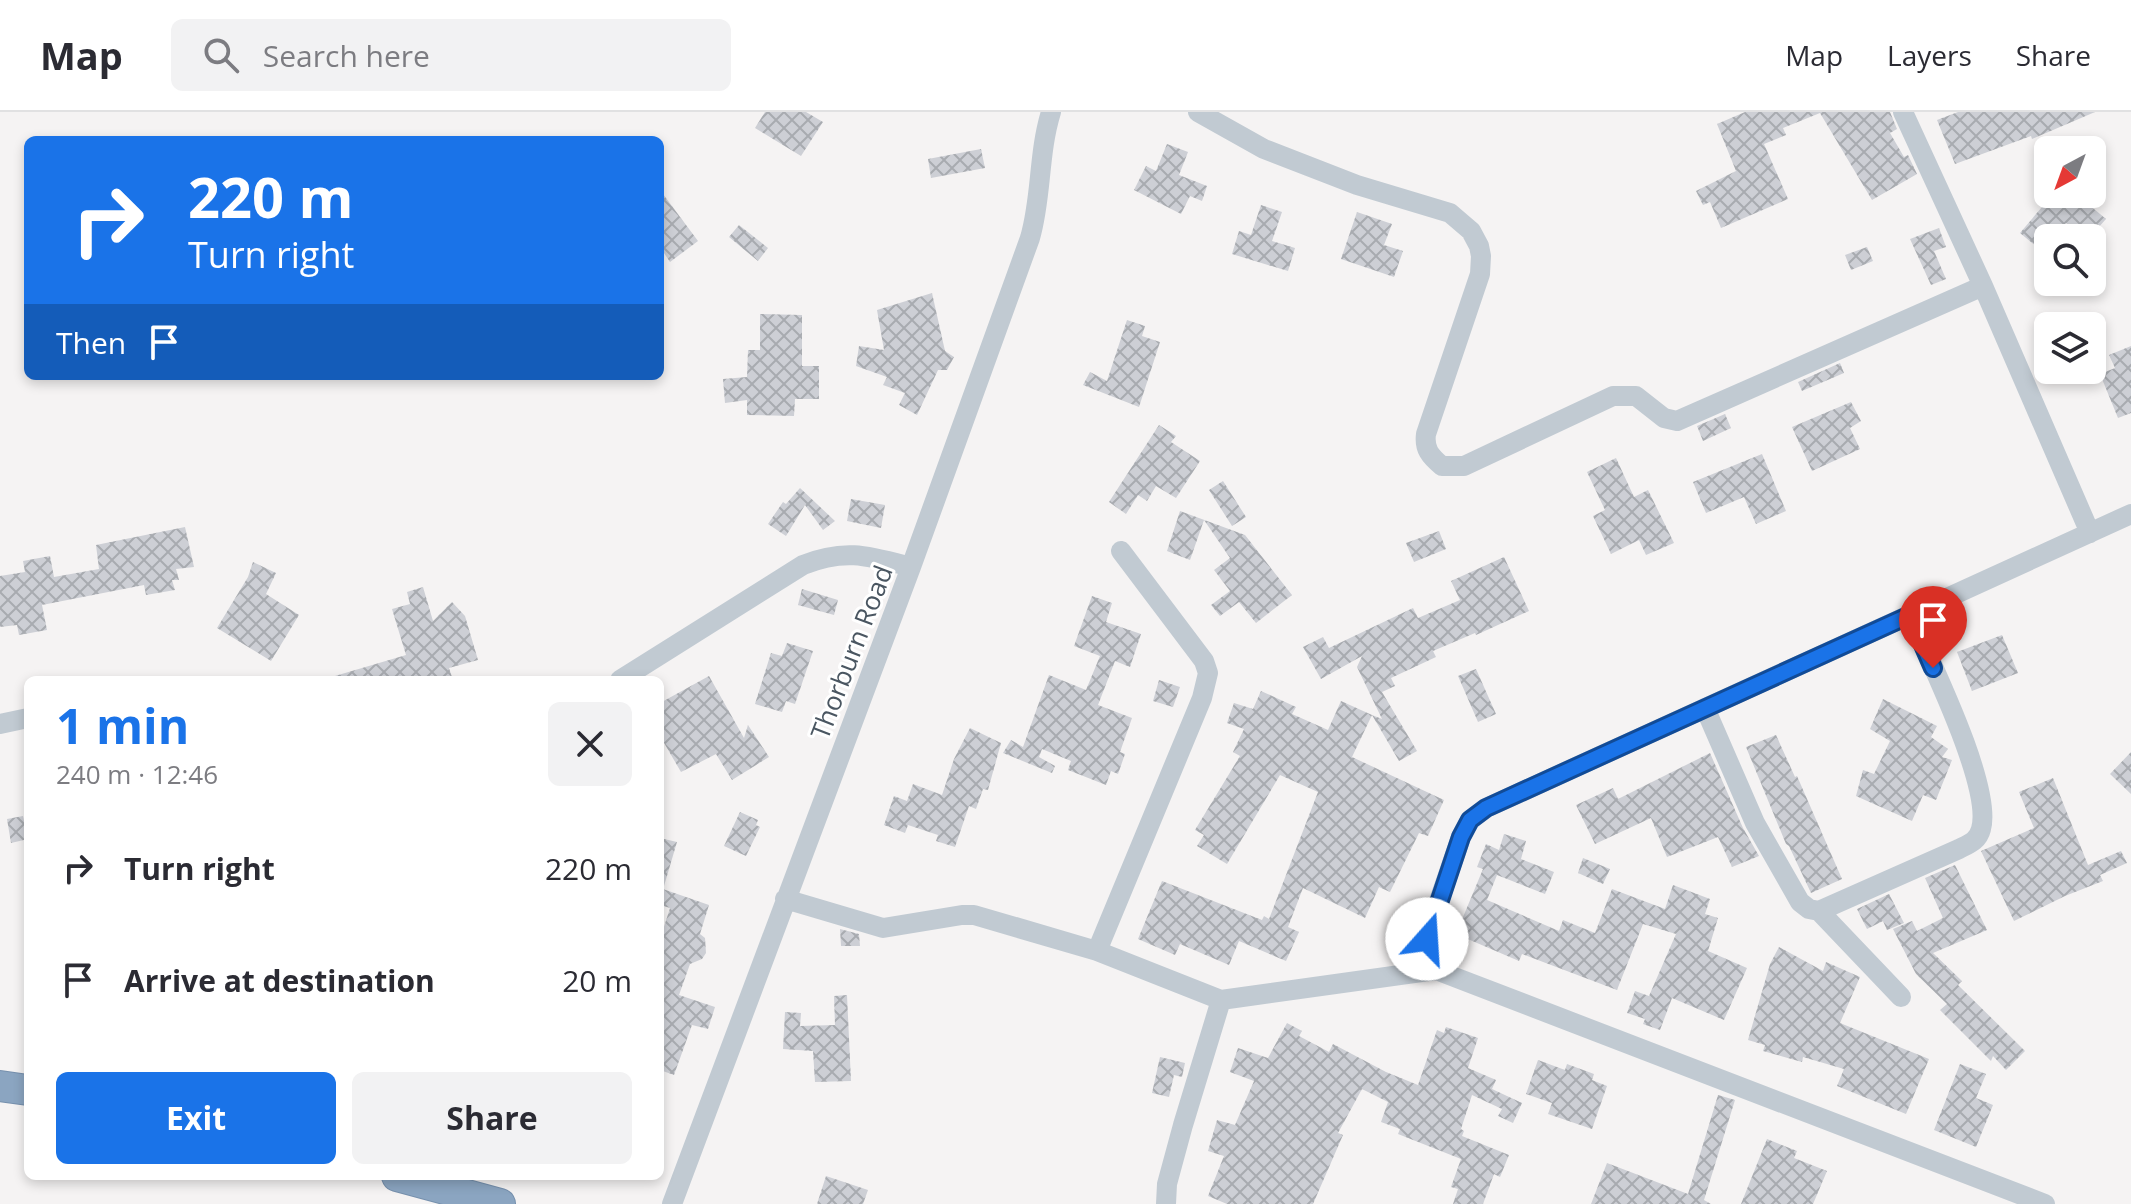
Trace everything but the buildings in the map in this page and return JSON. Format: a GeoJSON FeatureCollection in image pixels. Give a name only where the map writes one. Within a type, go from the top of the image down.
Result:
{"type":"FeatureCollection","features":[{"type":"Feature","properties":{"kind":"highway"},"geometry":{"type":"LineString","coordinates":[[0,1086],[24,1089]]}},
{"type":"Feature","properties":{"kind":"highway"},"geometry":{"type":"LineString","coordinates":[[412,1180],[500,1204]]}},
{"type":"Feature","properties":{"kind":"street","name":"Thorburn Road"},"geometry":{"type":"LineString","coordinates":[[672,1204],[911,567],[1030,238],[1038,204],[1043,139],[1051,112]]}},
{"type":"Feature","properties":{"kind":"street"},"geometry":{"type":"LineString","coordinates":[[1198,112],[1264,149],[1357,185],[1450,213],[1471,231],[1481,256],[1480,274],[1426,434],[1425,444],[1430,457],[1442,466],[1464,466],[1613,396],[1636,396],[1664,418],[1677,421],[1983,286]]}},
{"type":"Feature","properties":{"kind":"street"},"geometry":{"type":"LineString","coordinates":[[1903,112],[1983,286],[2090,533]]}},
{"type":"Feature","properties":{"kind":"street"},"geometry":{"type":"LineString","coordinates":[[1436,970],[1430,959],[1427,939],[1461,837],[1470,820],[1486,808],[2131,514]]}},
{"type":"Feature","properties":{"kind":"street"},"geometry":{"type":"LineString","coordinates":[[1097,951],[1202,698],[1208,673],[1204,661],[1121,551]]}},
{"type":"Feature","properties":{"kind":"street"},"geometry":{"type":"LineString","coordinates":[[626,676],[803,565],[841,554],[864,554],[911,567]]}},
{"type":"Feature","properties":{"kind":"street"},"geometry":{"type":"LineString","coordinates":[[1819,911],[1959,849],[1976,840],[1982,827],[1982,803],[1967,747],[1910,615]]}},
{"type":"Feature","properties":{"kind":"street"},"geometry":{"type":"LineString","coordinates":[[1705,708],[1755,823],[1800,902],[1809,909],[1819,911],[1901,997]]}},
{"type":"Feature","properties":{"kind":"street"},"geometry":{"type":"LineString","coordinates":[[0,724],[24,719]]}},
{"type":"Feature","properties":{"kind":"street"},"geometry":{"type":"LineString","coordinates":[[785,899],[883,928],[974,915],[1097,951],[1221,1000],[1436,970],[2045,1204]]}},
{"type":"Feature","properties":{"kind":"street"},"geometry":{"type":"LineString","coordinates":[[1166,1204],[1167,1184],[1221,1000]]}},
{"type":"Feature","properties":{"kind":"route"},"geometry":{"type":"LineString","coordinates":[[1427,939],[1461,837],[1470,820],[1486,808],[1910,615],[1933,668]]}}]}
